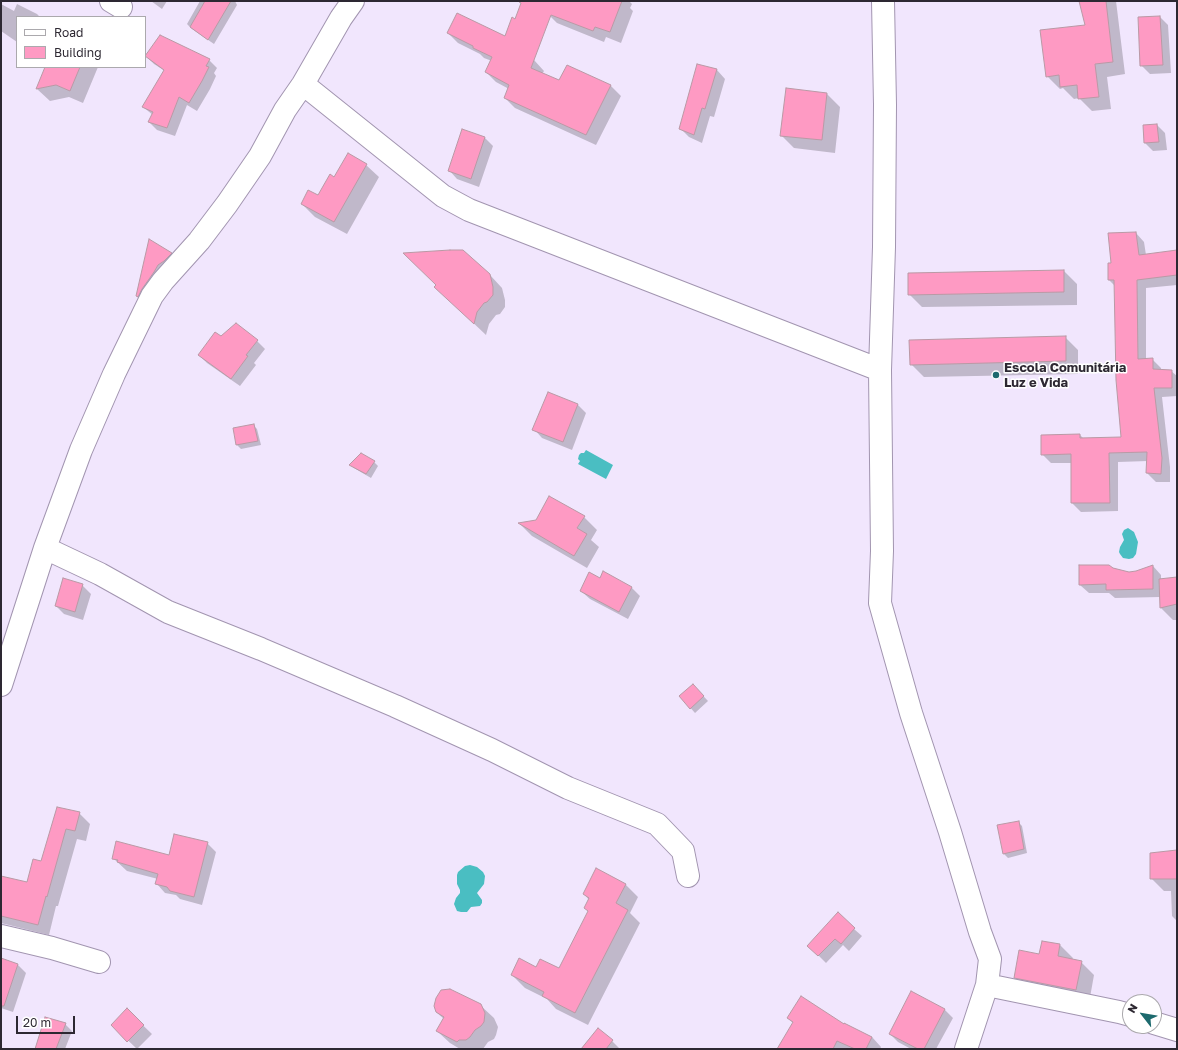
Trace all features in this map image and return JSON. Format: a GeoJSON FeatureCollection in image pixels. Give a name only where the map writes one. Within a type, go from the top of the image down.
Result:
{"type":"FeatureCollection","features":[{"type":"Feature","properties":{"kind":"street"},"geometry":{"type":"LineString","coordinates":[[1,685],[46,548],[81,450],[114,374],[152,296],[163,281],[199,241],[260,156],[341,18],[353,1]]}},
{"type":"Feature","properties":{"kind":"street"},"geometry":{"type":"LineString","coordinates":[[883,1],[885,105],[884,240],[880,370],[882,552],[880,603],[911,713],[950,832],[980,932],[990,959],[987,985],[966,1049]]}},
{"type":"Feature","properties":{"kind":"street"},"geometry":{"type":"LineString","coordinates":[[302,84],[443,196],[469,210],[880,370]]}},
{"type":"Feature","properties":{"kind":"street"},"geometry":{"type":"LineString","coordinates":[[46,548],[100,574],[168,612],[261,649],[395,706],[492,750],[568,788],[657,824],[683,851],[688,876]]}},
{"type":"Feature","properties":{"kind":"street"},"geometry":{"type":"LineString","coordinates":[[1,936],[52,948],[99,962]]}},
{"type":"Feature","properties":{"kind":"street"},"geometry":{"type":"LineString","coordinates":[[987,985],[1122,1013]]}},
{"type":"Feature","properties":{"kind":"street"},"geometry":{"type":"LineString","coordinates":[[1162,1025],[1177,1030]]}},
{"type":"Feature","properties":{"kind":"shaded area"},"geometry":{"type":"Polygon","coordinates":[[[586,450],[613,465],[606,479],[578,464],[580,461],[578,459],[579,455],[584,453],[586,450]]]}},
{"type":"Feature","properties":{"kind":"shaded area"},"geometry":{"type":"Polygon","coordinates":[[[1128,528],[1134,532],[1138,542],[1136,554],[1133,558],[1129,559],[1123,558],[1119,552],[1124,540],[1122,534],[1124,530],[1128,528]]]}},
{"type":"Feature","properties":{"kind":"shaded area"},"geometry":{"type":"Polygon","coordinates":[[[470,865],[477,867],[485,876],[484,884],[477,893],[482,900],[482,903],[480,906],[471,907],[467,912],[461,912],[457,911],[454,904],[460,893],[457,884],[457,875],[458,872],[465,866],[470,865]]]}},
{"type":"Feature","properties":{"kind":"building"},"geometry":{"type":"Polygon","coordinates":[[[205,1],[231,1],[208,40],[190,27],[205,1]]]}},
{"type":"Feature","properties":{"kind":"building"},"geometry":{"type":"Polygon","coordinates":[[[519,1],[622,1],[610,32],[595,27],[593,31],[551,15],[531,68],[559,80],[567,65],[611,85],[586,135],[504,98],[509,85],[485,72],[492,57],[447,33],[457,13],[505,36],[512,17],[515,19],[521,3],[519,1]]]}},
{"type":"Feature","properties":{"kind":"building"},"geometry":{"type":"Polygon","coordinates":[[[1079,1],[1106,1],[1113,62],[1095,64],[1099,97],[1078,99],[1077,85],[1060,87],[1059,75],[1046,77],[1040,30],[1085,25],[1079,1]]]}},
{"type":"Feature","properties":{"kind":"building"},"geometry":{"type":"Polygon","coordinates":[[[1160,16],[1163,65],[1140,66],[1138,17],[1160,16]]]}},
{"type":"Feature","properties":{"kind":"building"},"geometry":{"type":"Polygon","coordinates":[[[160,35],[210,59],[206,66],[209,67],[189,103],[179,97],[167,128],[148,122],[153,112],[142,107],[164,70],[146,57],[160,35]]]}},
{"type":"Feature","properties":{"kind":"building"},"geometry":{"type":"Polygon","coordinates":[[[697,64],[717,69],[705,109],[702,108],[694,135],[679,129],[697,64]]]}},
{"type":"Feature","properties":{"kind":"building"},"geometry":{"type":"Polygon","coordinates":[[[45,68],[80,68],[70,91],[56,85],[36,89],[45,68]]]}},
{"type":"Feature","properties":{"kind":"building"},"geometry":{"type":"Polygon","coordinates":[[[786,88],[827,93],[822,140],[780,136],[786,88]]]}},
{"type":"Feature","properties":{"kind":"building"},"geometry":{"type":"Polygon","coordinates":[[[1157,124],[1159,142],[1144,143],[1143,125],[1157,124]]]}},
{"type":"Feature","properties":{"kind":"building"},"geometry":{"type":"Polygon","coordinates":[[[462,129],[485,137],[471,179],[448,171],[462,129]]]}},
{"type":"Feature","properties":{"kind":"building"},"geometry":{"type":"Polygon","coordinates":[[[348,153],[367,164],[334,222],[301,204],[308,190],[318,195],[330,174],[334,177],[348,153]]]}},
{"type":"Feature","properties":{"kind":"building"},"geometry":{"type":"Polygon","coordinates":[[[1136,232],[1139,255],[1177,250],[1177,275],[1137,280],[1138,359],[1153,358],[1153,369],[1172,370],[1172,388],[1154,388],[1162,458],[1161,474],[1146,473],[1147,452],[1109,453],[1110,503],[1071,503],[1071,454],[1041,455],[1041,435],[1080,434],[1080,438],[1121,437],[1116,380],[1114,280],[1108,280],[1108,263],[1111,263],[1108,233],[1136,232]]]}},
{"type":"Feature","properties":{"kind":"building"},"geometry":{"type":"Polygon","coordinates":[[[149,239],[172,253],[158,265],[138,297],[136,296],[149,239]]]}},
{"type":"Feature","properties":{"kind":"building"},"geometry":{"type":"Polygon","coordinates":[[[463,250],[490,274],[493,295],[477,312],[474,324],[434,287],[436,285],[403,253],[463,250]]]}},
{"type":"Feature","properties":{"kind":"building"},"geometry":{"type":"Polygon","coordinates":[[[1064,270],[1064,292],[908,295],[908,273],[1064,270]]]}},
{"type":"Feature","properties":{"kind":"building"},"geometry":{"type":"Polygon","coordinates":[[[236,323],[258,340],[246,355],[248,356],[231,379],[198,355],[215,332],[221,336],[236,323]]]}},
{"type":"Feature","properties":{"kind":"building"},"geometry":{"type":"Polygon","coordinates":[[[1066,336],[1066,361],[910,365],[909,340],[1066,336]]]}},
{"type":"Feature","properties":{"kind":"building"},"geometry":{"type":"Polygon","coordinates":[[[548,392],[578,404],[563,442],[532,430],[548,392]]]}},
{"type":"Feature","properties":{"kind":"building"},"geometry":{"type":"Polygon","coordinates":[[[254,424],[258,441],[236,445],[233,428],[254,424]]]}},
{"type":"Feature","properties":{"kind":"building"},"geometry":{"type":"Polygon","coordinates":[[[361,453],[375,461],[366,474],[349,465],[361,453]]]}},
{"type":"Feature","properties":{"kind":"building"},"geometry":{"type":"Polygon","coordinates":[[[549,496],[585,516],[577,528],[587,534],[574,556],[518,523],[536,520],[549,496]]]}},
{"type":"Feature","properties":{"kind":"building"},"geometry":{"type":"Polygon","coordinates":[[[1079,565],[1109,565],[1113,568],[1129,572],[1153,565],[1153,589],[1106,590],[1106,584],[1079,585],[1079,565]]]}},
{"type":"Feature","properties":{"kind":"building"},"geometry":{"type":"Polygon","coordinates":[[[603,571],[632,587],[619,612],[580,591],[589,572],[600,578],[603,571]]]}},
{"type":"Feature","properties":{"kind":"building"},"geometry":{"type":"Polygon","coordinates":[[[1177,577],[1177,604],[1160,608],[1159,579],[1177,577]]]}},
{"type":"Feature","properties":{"kind":"building"},"geometry":{"type":"Polygon","coordinates":[[[63,578],[83,584],[75,612],[55,606],[63,578]]]}},
{"type":"Feature","properties":{"kind":"building"},"geometry":{"type":"Polygon","coordinates":[[[693,684],[704,696],[690,709],[679,696],[693,684]]]}},
{"type":"Feature","properties":{"kind":"building"},"geometry":{"type":"Polygon","coordinates":[[[57,807],[80,812],[75,831],[66,829],[38,925],[1,916],[1,876],[27,882],[33,859],[41,861],[57,807]]]}},
{"type":"Feature","properties":{"kind":"building"},"geometry":{"type":"Polygon","coordinates":[[[1019,821],[1024,849],[1003,854],[997,825],[1019,821]]]}},
{"type":"Feature","properties":{"kind":"building"},"geometry":{"type":"Polygon","coordinates":[[[174,834],[208,842],[194,897],[170,891],[167,887],[155,884],[158,874],[117,862],[118,860],[112,859],[116,841],[169,855],[174,834]]]}},
{"type":"Feature","properties":{"kind":"building"},"geometry":{"type":"Polygon","coordinates":[[[1177,850],[1177,879],[1150,879],[1150,853],[1177,850]]]}},
{"type":"Feature","properties":{"kind":"building"},"geometry":{"type":"Polygon","coordinates":[[[596,868],[626,884],[616,903],[628,910],[575,1013],[542,996],[544,992],[511,975],[519,958],[536,967],[540,959],[559,968],[588,911],[584,908],[589,898],[583,894],[596,868]]]}},
{"type":"Feature","properties":{"kind":"building"},"geometry":{"type":"Polygon","coordinates":[[[838,912],[855,928],[841,944],[835,939],[818,956],[807,946],[838,912]]]}},
{"type":"Feature","properties":{"kind":"building"},"geometry":{"type":"Polygon","coordinates":[[[1042,941],[1060,944],[1058,956],[1082,961],[1076,990],[1014,978],[1019,950],[1039,954],[1042,941]]]}},
{"type":"Feature","properties":{"kind":"building"},"geometry":{"type":"Polygon","coordinates":[[[1,958],[18,964],[4,1006],[1,1006],[1,958]]]}},
{"type":"Feature","properties":{"kind":"building"},"geometry":{"type":"Polygon","coordinates":[[[450,989],[481,1004],[485,1013],[484,1022],[481,1026],[466,1040],[459,1040],[457,1042],[436,1031],[444,1017],[436,1012],[434,1006],[436,998],[441,990],[450,989]]]}},
{"type":"Feature","properties":{"kind":"building"},"geometry":{"type":"Polygon","coordinates":[[[911,991],[945,1009],[924,1049],[918,1049],[889,1034],[911,991]]]}},
{"type":"Feature","properties":{"kind":"building"},"geometry":{"type":"Polygon","coordinates":[[[801,996],[844,1024],[872,1037],[866,1049],[855,1049],[837,1041],[833,1049],[777,1049],[793,1022],[787,1018],[801,996]]]}},
{"type":"Feature","properties":{"kind":"building"},"geometry":{"type":"Polygon","coordinates":[[[127,1008],[144,1025],[127,1042],[111,1025],[127,1008]]]}},
{"type":"Feature","properties":{"kind":"building"},"geometry":{"type":"Polygon","coordinates":[[[45,1017],[66,1023],[56,1049],[35,1049],[45,1017]]]}},
{"type":"Feature","properties":{"kind":"building"},"geometry":{"type":"Polygon","coordinates":[[[598,1028],[613,1040],[606,1049],[581,1049],[598,1028]]]}},
{"type":"Feature","properties":{"kind":"place","name":"Escola Comunitária Luz e Vida"},"geometry":{"type":"Point","coordinates":[996,375]}}]}
